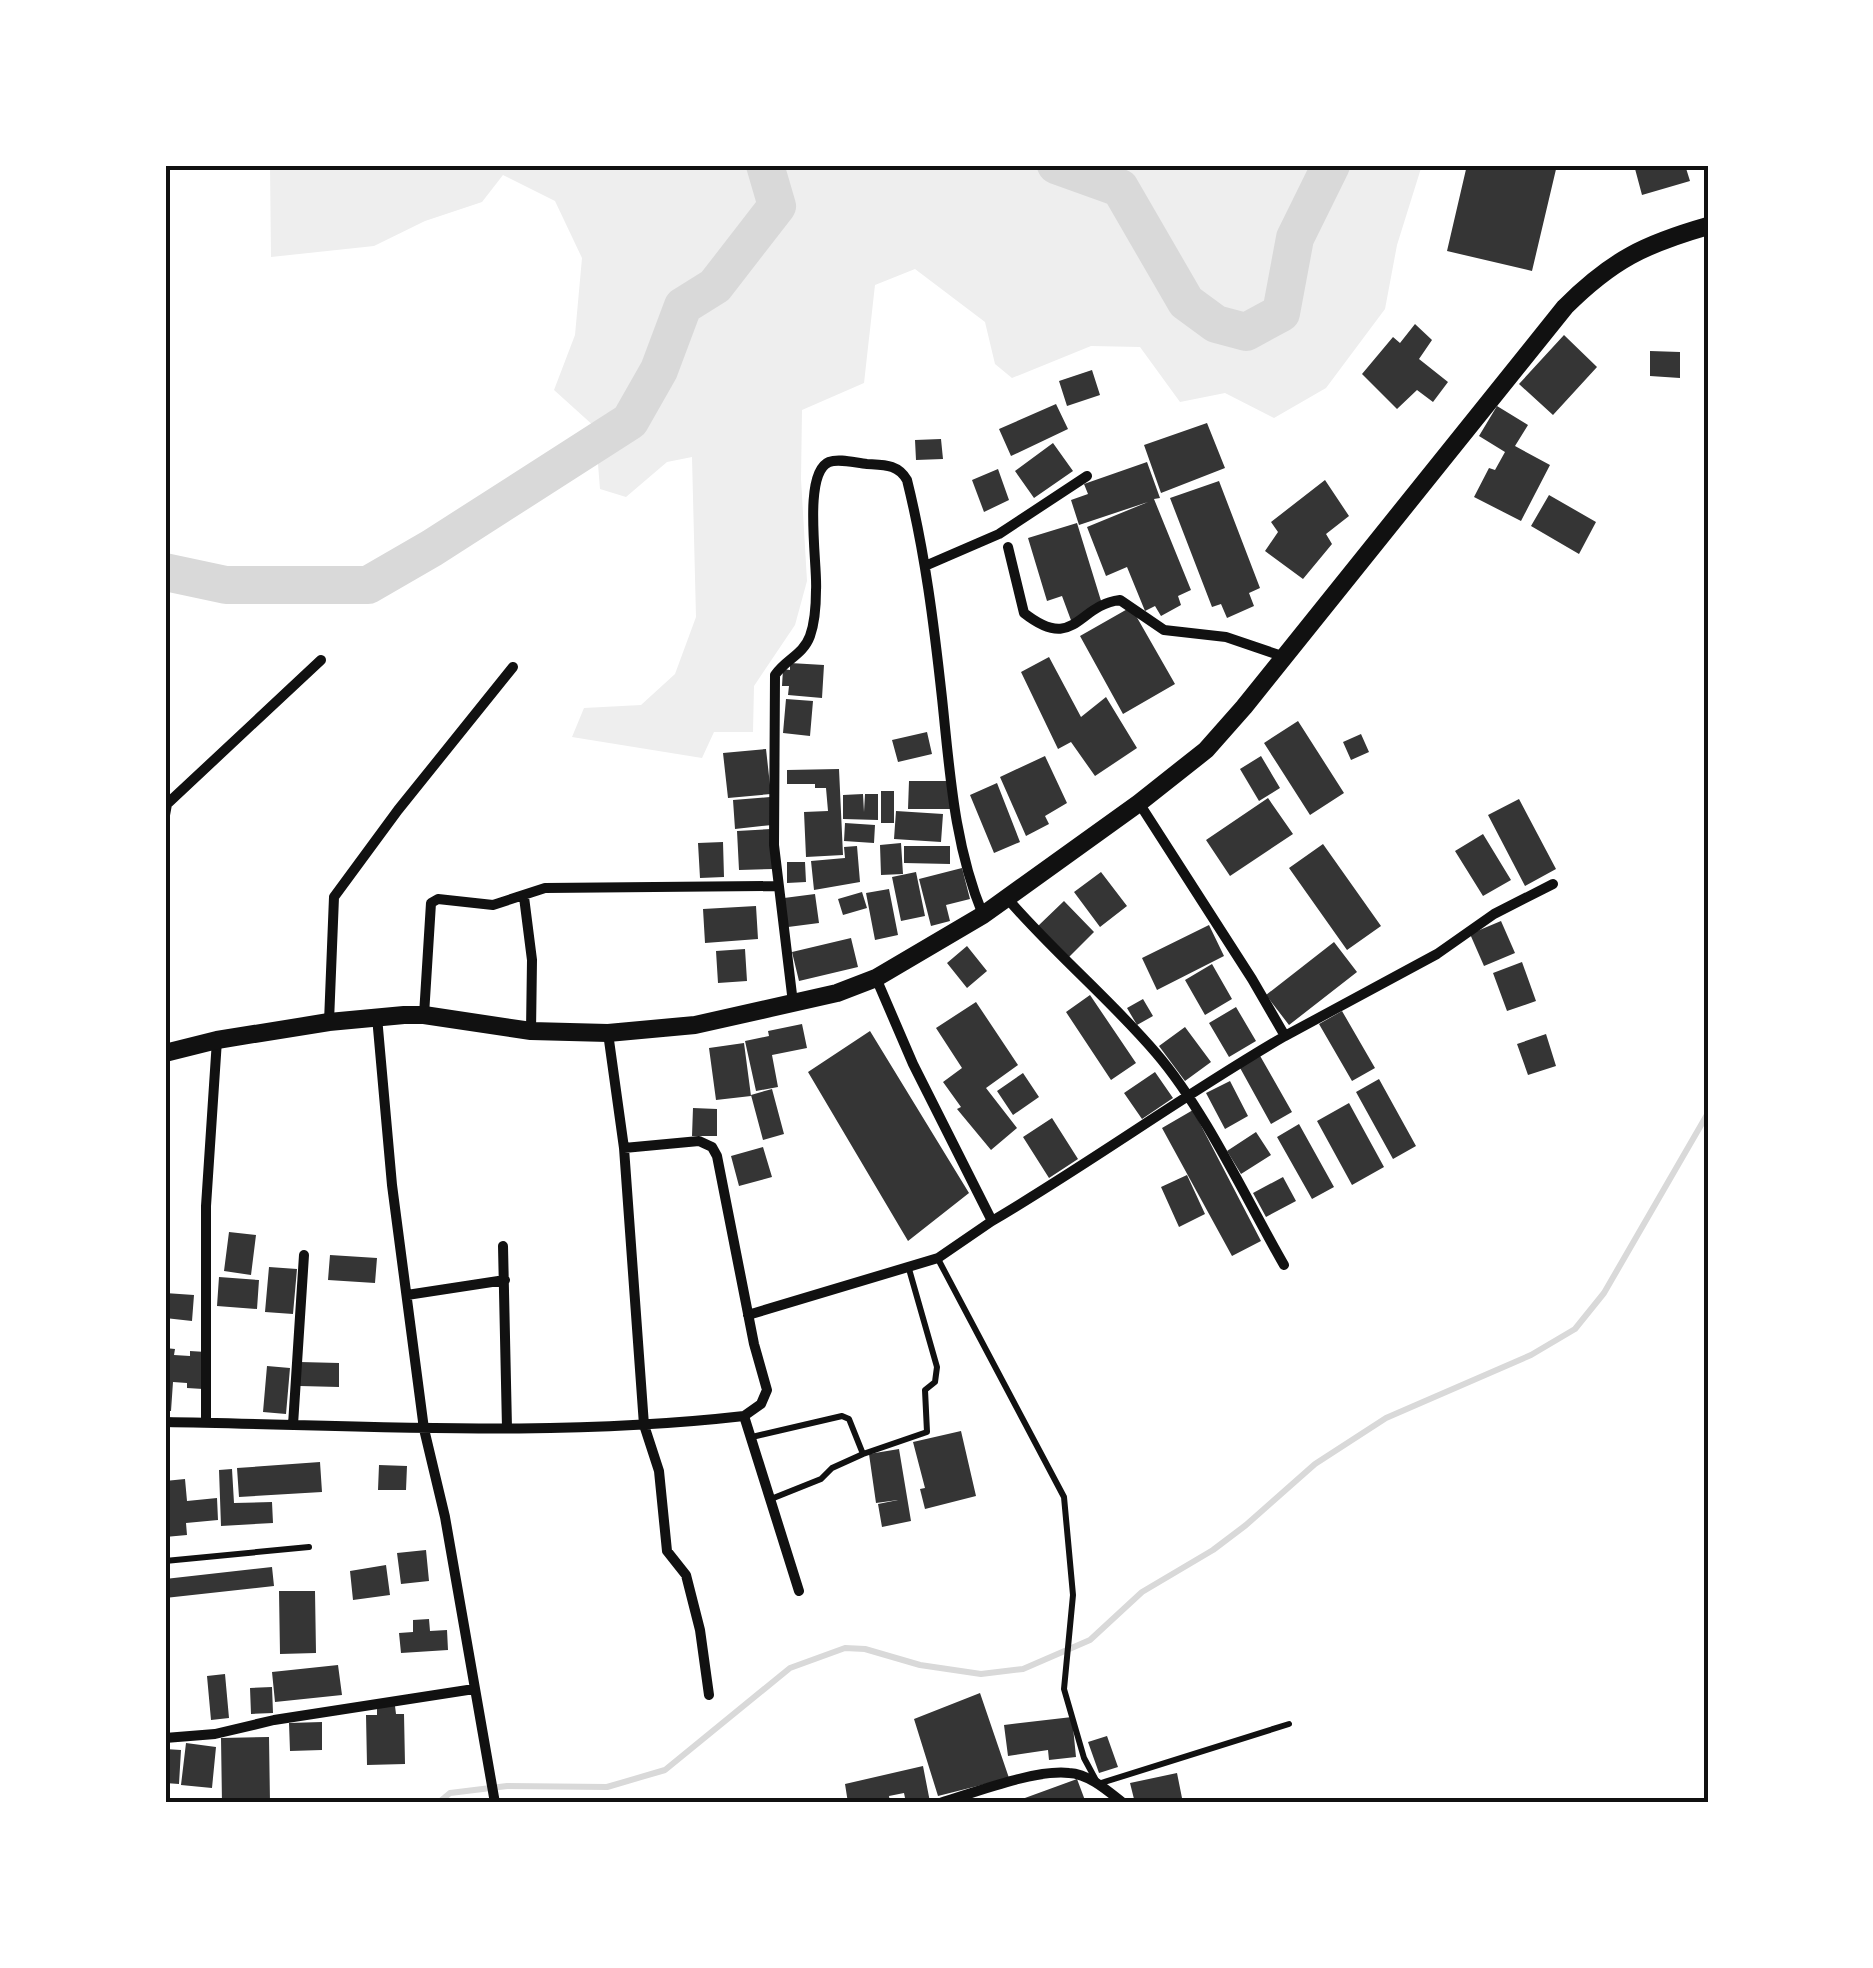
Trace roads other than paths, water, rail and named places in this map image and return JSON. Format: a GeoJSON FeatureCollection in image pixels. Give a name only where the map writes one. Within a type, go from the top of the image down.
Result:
{"type":"FeatureCollection","features":[{"type":"Feature","properties":{"kind":"main road"},"geometry":{"type":"LineString","coordinates":[[165,1053],[217,1040],[377,1017],[424,1015],[530,1031],[608,1033],[695,1025],[837,993],[876,978],[983,915],[1206,750],[1565,306],[1604,269],[1629,254],[1708,226]]}},
{"type":"Feature","properties":{"kind":"street"},"geometry":{"type":"LineString","coordinates":[[793,1004],[774,845],[775,676],[787,660],[803,652],[811,634],[816,590],[812,538],[818,478],[822,468],[834,461],[890,465],[902,470],[908,480],[925,566],[957,830],[966,874],[983,915]]}},
{"type":"Feature","properties":{"kind":"street"},"geometry":{"type":"LineString","coordinates":[[925,566],[999,534],[1087,476]]}},
{"type":"Feature","properties":{"kind":"street"},"geometry":{"type":"LineString","coordinates":[[1008,547],[1024,613],[1050,629],[1075,626],[1110,601],[1120,600],[1164,630],[1226,637],[1282,656]]}},
{"type":"Feature","properties":{"kind":"street"},"geometry":{"type":"LineString","coordinates":[[165,815],[167,804],[321,660]]}},
{"type":"Feature","properties":{"kind":"street"},"geometry":{"type":"LineString","coordinates":[[329,1022],[334,897],[513,667]]}},
{"type":"Feature","properties":{"kind":"street"},"geometry":{"type":"LineString","coordinates":[[1139,803],[1285,1036]]}},
{"type":"Feature","properties":{"kind":"street"},"geometry":{"type":"LineString","coordinates":[[748,1315],[938,1258],[1285,1036],[1436,954],[1494,914],[1553,884]]}},
{"type":"Feature","properties":{"kind":"street"},"geometry":{"type":"LineString","coordinates":[[424,1015],[431,903],[438,899],[493,905],[545,888],[778,886]]}},
{"type":"Feature","properties":{"kind":"street"},"geometry":{"type":"LineString","coordinates":[[524,897],[532,960],[530,1031]]}},
{"type":"Feature","properties":{"kind":"street"},"geometry":{"type":"LineString","coordinates":[[1006,897],[1044,942],[1156,1053],[1188,1096],[1284,1265]]}},
{"type":"Feature","properties":{"kind":"street"},"geometry":{"type":"LineString","coordinates":[[876,978],[913,1064],[992,1221]]}},
{"type":"Feature","properties":{"kind":"street"},"geometry":{"type":"LineString","coordinates":[[377,1017],[424,1429],[445,1517],[495,1803]]}},
{"type":"Feature","properties":{"kind":"street"},"geometry":{"type":"LineString","coordinates":[[608,1033],[624,1148],[644,1426],[659,1471],[667,1551],[686,1575],[700,1630],[709,1695]]}},
{"type":"Feature","properties":{"kind":"street"},"geometry":{"type":"LineString","coordinates":[[206,1422],[206,1206],[217,1040]]}},
{"type":"Feature","properties":{"kind":"street"},"geometry":{"type":"LineString","coordinates":[[165,1422],[424,1429],[644,1426],[744,1416],[761,1404],[767,1390],[712,1147],[699,1141],[624,1148]]}},
{"type":"Feature","properties":{"kind":"street"},"geometry":{"type":"LineString","coordinates":[[503,1246],[507,1428]]}},
{"type":"Feature","properties":{"kind":"street"},"geometry":{"type":"LineString","coordinates":[[293,1425],[304,1255]]}},
{"type":"Feature","properties":{"kind":"street"},"geometry":{"type":"LineString","coordinates":[[407,1294],[504,1280]]}},
{"type":"Feature","properties":{"kind":"street"},"geometry":{"type":"LineString","coordinates":[[744,1416],[799,1591]]}},
{"type":"Feature","properties":{"kind":"street"},"geometry":{"type":"LineString","coordinates":[[165,1738],[215,1734],[292,1717],[474,1689]]}},
{"type":"Feature","properties":{"kind":"street"},"geometry":{"type":"LineString","coordinates":[[940,1803],[1026,1778],[1070,1772],[1098,1784],[1123,1803]]}},
{"type":"Feature","properties":{"kind":"lane"},"geometry":{"type":"LineString","coordinates":[[938,1258],[1064,1497],[1073,1595],[1064,1689],[1084,1758],[1098,1784],[1289,1724]]}},
{"type":"Feature","properties":{"kind":"lane"},"geometry":{"type":"LineString","coordinates":[[769,1499],[821,1479],[832,1468],[863,1454],[927,1432],[925,1390],[935,1382],[937,1367],[909,1269]]}},
{"type":"Feature","properties":{"kind":"lane"},"geometry":{"type":"LineString","coordinates":[[750,1438],[842,1416],[848,1419],[863,1454]]}},
{"type":"Feature","properties":{"kind":"lane"},"geometry":{"type":"LineString","coordinates":[[165,1561],[309,1547]]}},
{"type":"Feature","properties":{"kind":"waterway"},"geometry":{"type":"LineString","coordinates":[[165,572],[226,585],[368,585],[630,421],[659,370],[683,306],[715,286],[777,206],[765,165]]}},
{"type":"Feature","properties":{"kind":"waterway"},"geometry":{"type":"LineString","coordinates":[[1056,165],[1120,188],[1186,302],[1216,324],[1246,332],[1281,313],[1295,238],[1331,165]]}},
{"type":"Feature","properties":{"kind":"waterway"},"geometry":{"type":"LineString","coordinates":[[438,1803],[450,1793],[507,1786],[607,1787],[665,1770],[790,1668],[845,1648],[981,1674],[1023,1669],[1090,1640],[1142,1592],[1213,1550],[1315,1464],[1386,1418],[1531,1355],[1575,1329],[1604,1293],[1708,1113]]}}]}
